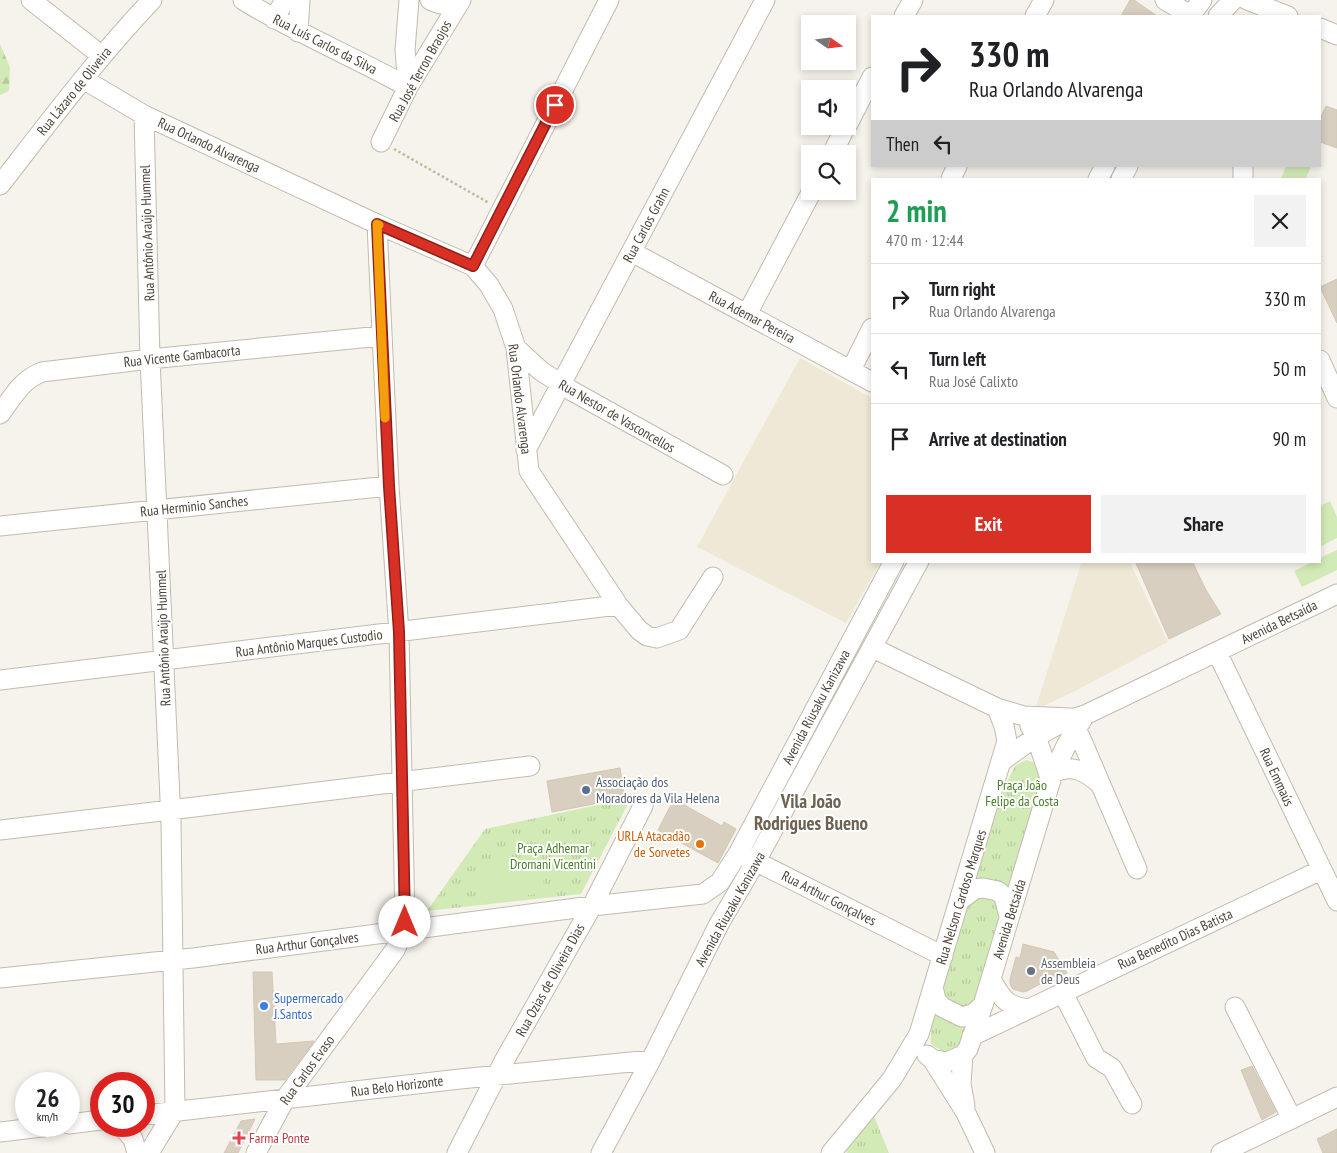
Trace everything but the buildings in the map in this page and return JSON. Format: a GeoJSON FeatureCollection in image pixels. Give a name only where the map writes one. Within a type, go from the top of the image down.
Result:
{"type":"FeatureCollection","features":[{"type":"Feature","properties":{"kind":"street"},"geometry":{"type":"LineString","coordinates":[[31,0],[102,56]]}},
{"type":"Feature","properties":{"kind":"street","name":"Rua Lázaro de Oliveira"},"geometry":{"type":"LineString","coordinates":[[0,185],[102,56],[152,0]]}},
{"type":"Feature","properties":{"kind":"street","name":"Rua Luís Carlos da Silva"},"geometry":{"type":"LineString","coordinates":[[243,0],[298,32],[408,87]]}},
{"type":"Feature","properties":{"kind":"street"},"geometry":{"type":"LineString","coordinates":[[274,19],[285,0]]}},
{"type":"Feature","properties":{"kind":"street"},"geometry":{"type":"LineString","coordinates":[[298,32],[300,0]]}},
{"type":"Feature","properties":{"kind":"street"},"geometry":{"type":"LineString","coordinates":[[408,87],[405,50],[409,0]]}},
{"type":"Feature","properties":{"kind":"street"},"geometry":{"type":"LineString","coordinates":[[430,0],[448,5],[455,4],[460,0]]}},
{"type":"Feature","properties":{"kind":"street","name":"Rua José Terron Braojos"},"geometry":{"type":"LineString","coordinates":[[381,142],[408,87],[460,0]]}},
{"type":"Feature","properties":{"kind":"street"},"geometry":{"type":"LineString","coordinates":[[473,266],[609,0]]}},
{"type":"Feature","properties":{"kind":"street","name":"Rua Carlos Grahn"},"geometry":{"type":"LineString","coordinates":[[526,450],[765,0]]}},
{"type":"Feature","properties":{"kind":"street"},"geometry":{"type":"LineString","coordinates":[[905,15],[913,0]]}},
{"type":"Feature","properties":{"kind":"street"},"geometry":{"type":"LineString","coordinates":[[1036,15],[1044,0]]}},
{"type":"Feature","properties":{"kind":"street"},"geometry":{"type":"LineString","coordinates":[[1160,0],[1185,15]]}},
{"type":"Feature","properties":{"kind":"street"},"geometry":{"type":"LineString","coordinates":[[1165,0],[1186,15]]}},
{"type":"Feature","properties":{"kind":"street"},"geometry":{"type":"LineString","coordinates":[[1188,15],[1202,0]]}},
{"type":"Feature","properties":{"kind":"street"},"geometry":{"type":"LineString","coordinates":[[1219,15],[1233,0]]}},
{"type":"Feature","properties":{"kind":"street"},"geometry":{"type":"LineString","coordinates":[[1256,2],[1286,15]]}},
{"type":"Feature","properties":{"kind":"street"},"geometry":{"type":"LineString","coordinates":[[1321,28],[1337,35]]}},
{"type":"Feature","properties":{"kind":"street"},"geometry":{"type":"LineString","coordinates":[[381,72],[398,60],[405,50]]}},
{"type":"Feature","properties":{"kind":"street"},"geometry":{"type":"LineString","coordinates":[[856,108],[871,79]]}},
{"type":"Feature","properties":{"kind":"street","name":"Rua Orlando Alvarenga"},"geometry":{"type":"LineString","coordinates":[[83,80],[144,115],[377,224],[473,266],[489,285],[502,309],[516,348],[529,471],[618,605],[639,630],[648,636],[658,638],[679,630],[713,577]]}},
{"type":"Feature","properties":{"kind":"street","name":"Rua Antônio Araújo Hummel"},"geometry":{"type":"LineString","coordinates":[[144,115],[150,358],[170,810],[175,1110]]}},
{"type":"Feature","properties":{"kind":"street"},"geometry":{"type":"LineString","coordinates":[[747,314],[807,200]]}},
{"type":"Feature","properties":{"kind":"street","name":"Rua Carlos Evaso"},"geometry":{"type":"LineString","coordinates":[[256,1153],[285,1099],[395,950],[404,930],[399,632],[389,486],[377,224]]}},
{"type":"Feature","properties":{"kind":"street","name":"Rua Ademar Pereira"},"geometry":{"type":"LineString","coordinates":[[632,252],[871,381]]}},
{"type":"Feature","properties":{"kind":"street"},"geometry":{"type":"LineString","coordinates":[[851,370],[871,330]]}},
{"type":"Feature","properties":{"kind":"street","name":"Rua Vicente Gambacorta"},"geometry":{"type":"LineString","coordinates":[[0,414],[22,384],[31,376],[42,372],[150,358],[382,336]]}},
{"type":"Feature","properties":{"kind":"street","name":"Rua Nestor de Vasconcellos"},"geometry":{"type":"LineString","coordinates":[[516,348],[541,371],[561,384],[723,475]]}},
{"type":"Feature","properties":{"kind":"street"},"geometry":{"type":"LineString","coordinates":[[1321,362],[1337,398]]}},
{"type":"Feature","properties":{"kind":"street","name":"Rua Herminio Sanches"},"geometry":{"type":"LineString","coordinates":[[0,526],[389,486]]}},
{"type":"Feature","properties":{"kind":"street","name":"Avenida Riusaku Kanizawa"},"geometry":{"type":"LineString","coordinates":[[739,852],[893,563]]}},
{"type":"Feature","properties":{"kind":"street","name":"Avenida Riuzaku Kanizawa"},"geometry":{"type":"LineString","coordinates":[[601,1153],[651,1060],[719,924],[756,861],[918,563]]}},
{"type":"Feature","properties":{"kind":"street","name":"Avenida Betsaída"},"geometry":{"type":"LineString","coordinates":[[966,1113],[961,1084],[963,1055],[968,1049],[991,979],[1050,772],[1073,721],[1337,594]]}},
{"type":"Feature","properties":{"kind":"street","name":"Rua Antônio Marques Custodio"},"geometry":{"type":"LineString","coordinates":[[0,680],[618,605]]}},
{"type":"Feature","properties":{"kind":"street"},"geometry":{"type":"LineString","coordinates":[[873,648],[997,708],[1024,716],[1073,721]]}},
{"type":"Feature","properties":{"kind":"street","name":"Rua Emmaús"},"geometry":{"type":"LineString","coordinates":[[1217,652],[1337,901]]}},
{"type":"Feature","properties":{"kind":"street","name":"Rua Nelson Cardoso Marques"},"geometry":{"type":"LineString","coordinates":[[831,1153],[892,1079],[919,1034],[1007,741],[997,708]]}},
{"type":"Feature","properties":{"kind":"street"},"geometry":{"type":"LineString","coordinates":[[1024,716],[1036,736],[1050,772]]}},
{"type":"Feature","properties":{"kind":"street"},"geometry":{"type":"LineString","coordinates":[[1002,761],[1036,736],[1073,721]]}},
{"type":"Feature","properties":{"kind":"street"},"geometry":{"type":"LineString","coordinates":[[1073,721],[1137,869]]}},
{"type":"Feature","properties":{"kind":"street"},"geometry":{"type":"LineString","coordinates":[[1002,761],[1017,752],[1029,751],[1038,755],[1050,772]]}},
{"type":"Feature","properties":{"kind":"street"},"geometry":{"type":"LineString","coordinates":[[0,830],[530,766]]}},
{"type":"Feature","properties":{"kind":"street"},"geometry":{"type":"LineString","coordinates":[[1050,772],[1076,768],[1092,777],[1103,788]]}},
{"type":"Feature","properties":{"kind":"street","name":"Rua Ozias de Oliveira Dias"},"geometry":{"type":"LineString","coordinates":[[457,1153],[497,1075],[592,906],[643,806]]}},
{"type":"Feature","properties":{"kind":"street"},"geometry":{"type":"LineString","coordinates":[[719,924],[721,912],[714,902],[702,894],[720,882],[739,852]]}},
{"type":"Feature","properties":{"kind":"street","name":"Rua Arthur Gonçalves"},"geometry":{"type":"LineString","coordinates":[[739,852],[943,956]]}},
{"type":"Feature","properties":{"kind":"street","name":"Rua Benedito Dias Batista"},"geometry":{"type":"LineString","coordinates":[[972,1036],[1321,870]]}},
{"type":"Feature","properties":{"kind":"street"},"geometry":{"type":"LineString","coordinates":[[959,901],[974,889],[983,888],[998,891],[1004,897],[1009,916]]}},
{"type":"Feature","properties":{"kind":"street","name":"Rua Arthur Gonçalves"},"geometry":{"type":"LineString","coordinates":[[0,978],[173,959],[592,906],[702,894]]}},
{"type":"Feature","properties":{"kind":"street"},"geometry":{"type":"LineString","coordinates":[[991,979],[998,991],[1014,1007],[1028,1009]]}},
{"type":"Feature","properties":{"kind":"street"},"geometry":{"type":"LineString","coordinates":[[933,987],[936,1000],[942,1007],[962,1017],[973,1014],[983,1005]]}},
{"type":"Feature","properties":{"kind":"street"},"geometry":{"type":"LineString","coordinates":[[1063,993],[1096,1058],[1112,1068],[1132,1104]]}},
{"type":"Feature","properties":{"kind":"street"},"geometry":{"type":"LineString","coordinates":[[1235,1007],[1292,1119]]}},
{"type":"Feature","properties":{"kind":"street"},"geometry":{"type":"LineString","coordinates":[[919,1034],[920,1048],[930,1057],[947,1062],[963,1055]]}},
{"type":"Feature","properties":{"kind":"street","name":"Avenida Betsaída"},"geometry":{"type":"LineString","coordinates":[[930,1057],[966,1113],[985,1153]]}},
{"type":"Feature","properties":{"kind":"street","name":"Rua Nelson Cardoso Marques"},"geometry":{"type":"LineString","coordinates":[[892,1079],[930,1057]]}},
{"type":"Feature","properties":{"kind":"street","name":"Rua Belo Horizonte"},"geometry":{"type":"LineString","coordinates":[[155,1113],[651,1060]]}},
{"type":"Feature","properties":{"kind":"street"},"geometry":{"type":"LineString","coordinates":[[460,1079],[470,1085],[479,1098],[476,1117]]}},
{"type":"Feature","properties":{"kind":"street"},"geometry":{"type":"LineString","coordinates":[[1221,1153],[1337,1097]]}},
{"type":"Feature","properties":{"kind":"street"},"geometry":{"type":"LineString","coordinates":[[149,1153],[175,1110]]}},
{"type":"Feature","properties":{"kind":"street"},"geometry":{"type":"LineString","coordinates":[[0,1132],[15,1130]]}},
{"type":"Feature","properties":{"kind":"street"},"geometry":{"type":"LineString","coordinates":[[131,1137],[137,1153]]}},
{"type":"Feature","properties":{"kind":"path"},"geometry":{"type":"LineString","coordinates":[[381,142],[501,210]]}},
{"type":"Feature","properties":{"kind":"shaded area"},"geometry":{"type":"Polygon","coordinates":[[[800,358],[871,397],[871,563],[880,563],[846,623],[697,547],[800,358]]]}},
{"type":"Feature","properties":{"kind":"shaded area"},"geometry":{"type":"Polygon","coordinates":[[[1081,563],[1130,563],[1168,642],[1035,710],[1081,563]]]}},
{"type":"Feature","properties":{"kind":"green space"},"geometry":{"type":"Polygon","coordinates":[[[0,44],[10,67],[9,91],[0,95],[0,44]]]}},
{"type":"Feature","properties":{"kind":"green space"},"geometry":{"type":"Polygon","coordinates":[[[1286,167],[1311,167],[1306,178],[1281,178],[1286,167]]]}},
{"type":"Feature","properties":{"kind":"green space"},"geometry":{"type":"Polygon","coordinates":[[[1330,501],[1337,517],[1337,538],[1321,546],[1321,506],[1330,501]]]}},
{"type":"Feature","properties":{"kind":"green space"},"geometry":{"type":"Polygon","coordinates":[[[1337,550],[1337,570],[1302,587],[1294,571],[1310,563],[1321,563],[1321,558],[1337,550]]]}},
{"type":"Feature","properties":{"kind":"green space","name":"Praça João Felipe da Costa"},"geometry":{"type":"Polygon","coordinates":[[[1026,760],[1036,763],[1043,788],[998,923],[961,1045],[954,1052],[942,1051],[931,1044],[932,1024],[939,993],[1006,784],[1015,766],[1026,760]]]}},
{"type":"Feature","properties":{"kind":"green space","name":"Praça Adhemar Dromani Vicentini"},"geometry":{"type":"Polygon","coordinates":[[[631,798],[581,894],[427,911],[485,829],[631,798]]]}},
{"type":"Feature","properties":{"kind":"green space"},"geometry":{"type":"Polygon","coordinates":[[[540,855],[545,893],[481,901],[476,863],[540,855]]]}},
{"type":"Feature","properties":{"kind":"green space"},"geometry":{"type":"Polygon","coordinates":[[[874,1116],[889,1153],[847,1153],[846,1150],[874,1116]]]}},
{"type":"Feature","properties":{"kind":"slow traffic"},"geometry":{"type":"LineString","coordinates":[[379,225],[377,224],[385,418]]}},
{"type":"Feature","properties":{"kind":"place","name":"Associação dos Moradores da Vila Helena"},"geometry":{"type":"Point","coordinates":[586,790]}},
{"type":"Feature","properties":{"kind":"place","name":"URLA Atacadão de Sorvetes"},"geometry":{"type":"Point","coordinates":[700,844]}},
{"type":"Feature","properties":{"kind":"place","name":"Assembleia de Deus"},"geometry":{"type":"Point","coordinates":[1031,971]}},
{"type":"Feature","properties":{"kind":"place","name":"Supermercado J.Santos"},"geometry":{"type":"Point","coordinates":[264,1006]}},
{"type":"Feature","properties":{"kind":"place","name":"Farma Ponte"},"geometry":{"type":"Point","coordinates":[239,1138]}},
{"type":"Feature","properties":{"kind":"district","name":"Vila João Rodrigues Bueno"},"geometry":{"type":"Point","coordinates":[811,812]}},
{"type":"Feature","properties":{"kind":"route"},"geometry":{"type":"LineString","coordinates":[[405,922],[399,632],[389,486],[377,224],[473,266],[555,105]]}}]}
